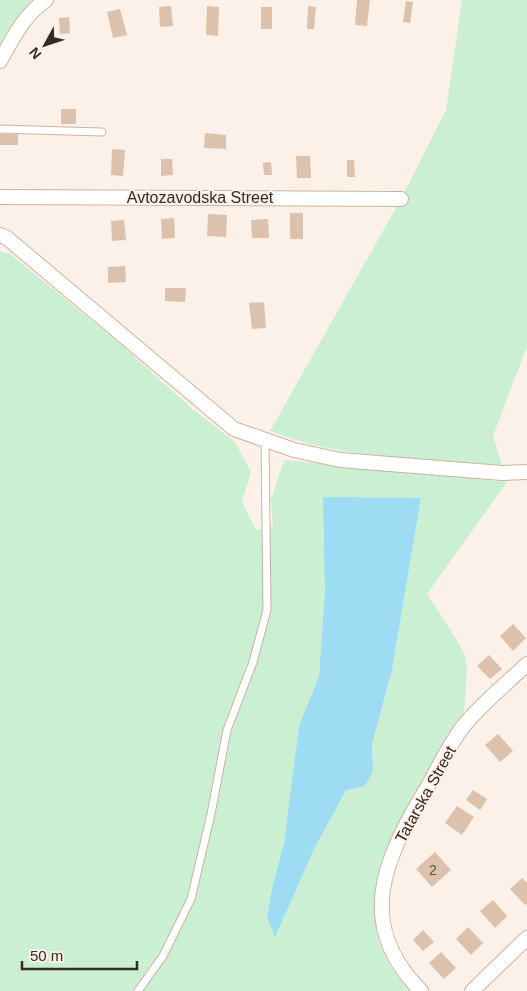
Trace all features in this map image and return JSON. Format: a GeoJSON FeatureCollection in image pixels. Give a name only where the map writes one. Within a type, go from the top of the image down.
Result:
{"type":"FeatureCollection","features":[{"type":"Feature","properties":{"kind":"street"},"geometry":{"type":"LineString","coordinates":[[0,61],[16,32],[33,9],[46,0]]}},
{"type":"Feature","properties":{"kind":"street","name":"Avtozavodska Street"},"geometry":{"type":"LineString","coordinates":[[0,197],[401,199]]}},
{"type":"Feature","properties":{"kind":"street"},"geometry":{"type":"LineString","coordinates":[[0,235],[7,238],[234,429],[294,450],[340,460],[502,472],[527,472]]}},
{"type":"Feature","properties":{"kind":"street","name":"Tatarska Street"},"geometry":{"type":"LineString","coordinates":[[421,991],[400,966],[390,950],[383,927],[381,903],[385,876],[394,848],[420,798],[462,728],[527,664]]}},
{"type":"Feature","properties":{"kind":"street"},"geometry":{"type":"LineString","coordinates":[[472,991],[527,938]]}},
{"type":"Feature","properties":{"kind":"lane"},"geometry":{"type":"LineString","coordinates":[[0,129],[102,132]]}},
{"type":"Feature","properties":{"kind":"lane"},"geometry":{"type":"LineString","coordinates":[[138,991],[167,948],[191,899],[211,814],[227,730],[253,662],[268,610],[265,440]]}},
{"type":"Feature","properties":{"kind":"green space"},"geometry":{"type":"Polygon","coordinates":[[[0,0],[46,0],[0,61],[0,0]]]}},
{"type":"Feature","properties":{"kind":"green space"},"geometry":{"type":"Polygon","coordinates":[[[462,0],[527,0],[527,346],[493,436],[502,465],[384,457],[355,453],[298,441],[270,431],[401,199],[446,110],[462,0]]]}},
{"type":"Feature","properties":{"kind":"green space"},"geometry":{"type":"Polygon","coordinates":[[[0,251],[10,254],[118,342],[189,406],[235,442],[251,472],[242,502],[256,530],[273,526],[271,500],[284,460],[507,482],[427,594],[455,637],[467,664],[464,711],[461,721],[404,817],[390,846],[380,875],[375,905],[377,934],[388,963],[410,991],[0,991],[0,251]],[[421,498],[325,591],[319,676],[299,726],[284,843],[272,888],[267,917],[313,851],[346,789],[373,754],[372,744],[392,670],[421,498]]]}},
{"type":"Feature","properties":{"kind":"water"},"geometry":{"type":"Polygon","coordinates":[[[323,497],[421,498],[392,670],[372,744],[373,771],[365,786],[346,790],[313,851],[275,937],[267,917],[272,888],[284,843],[299,726],[319,676],[325,591],[323,497]]]}},
{"type":"Feature","properties":{"kind":"building"},"geometry":{"type":"Polygon","coordinates":[[[357,0],[370,0],[367,26],[355,25],[357,0]]]}},
{"type":"Feature","properties":{"kind":"building"},"geometry":{"type":"Polygon","coordinates":[[[406,1],[413,2],[410,23],[403,22],[406,1]]]}},
{"type":"Feature","properties":{"kind":"building"},"geometry":{"type":"Polygon","coordinates":[[[171,6],[173,26],[160,27],[159,7],[171,6]]]}},
{"type":"Feature","properties":{"kind":"building"},"geometry":{"type":"Polygon","coordinates":[[[207,6],[219,7],[218,36],[206,35],[207,6]]]}},
{"type":"Feature","properties":{"kind":"building"},"geometry":{"type":"Polygon","coordinates":[[[308,6],[316,7],[314,29],[307,29],[308,6]]]}},
{"type":"Feature","properties":{"kind":"building"},"geometry":{"type":"Polygon","coordinates":[[[261,7],[272,7],[272,29],[261,29],[261,7]]]}},
{"type":"Feature","properties":{"kind":"building"},"geometry":{"type":"Polygon","coordinates":[[[120,9],[127,35],[113,38],[107,12],[120,9]]]}},
{"type":"Feature","properties":{"kind":"building"},"geometry":{"type":"Polygon","coordinates":[[[69,17],[70,33],[60,34],[59,18],[69,17]]]}},
{"type":"Feature","properties":{"kind":"building"},"geometry":{"type":"Polygon","coordinates":[[[61,109],[76,109],[76,124],[61,124],[61,109]]]}},
{"type":"Feature","properties":{"kind":"building"},"geometry":{"type":"Polygon","coordinates":[[[205,133],[226,135],[226,149],[204,148],[205,133]]]}},
{"type":"Feature","properties":{"kind":"building"},"geometry":{"type":"Polygon","coordinates":[[[0,134],[18,134],[18,145],[0,145],[0,134]]]}},
{"type":"Feature","properties":{"kind":"building"},"geometry":{"type":"Polygon","coordinates":[[[112,149],[125,150],[123,176],[111,175],[112,149]]]}},
{"type":"Feature","properties":{"kind":"building"},"geometry":{"type":"Polygon","coordinates":[[[296,156],[310,156],[311,178],[297,178],[296,156]]]}},
{"type":"Feature","properties":{"kind":"building"},"geometry":{"type":"Polygon","coordinates":[[[161,159],[172,159],[173,175],[161,176],[161,159]]]}},
{"type":"Feature","properties":{"kind":"building"},"geometry":{"type":"Polygon","coordinates":[[[347,160],[354,160],[355,177],[347,177],[347,160]]]}},
{"type":"Feature","properties":{"kind":"building"},"geometry":{"type":"Polygon","coordinates":[[[271,162],[272,175],[264,175],[263,163],[271,162]]]}},
{"type":"Feature","properties":{"kind":"building"},"geometry":{"type":"Polygon","coordinates":[[[290,213],[303,213],[303,239],[290,239],[290,213]]]}},
{"type":"Feature","properties":{"kind":"building"},"geometry":{"type":"Polygon","coordinates":[[[208,214],[227,215],[226,237],[207,236],[208,214]]]}},
{"type":"Feature","properties":{"kind":"building"},"geometry":{"type":"Polygon","coordinates":[[[174,218],[175,238],[162,239],[161,219],[174,218]]]}},
{"type":"Feature","properties":{"kind":"building"},"geometry":{"type":"Polygon","coordinates":[[[268,219],[269,238],[252,238],[251,220],[268,219]]]}},
{"type":"Feature","properties":{"kind":"building"},"geometry":{"type":"Polygon","coordinates":[[[124,220],[126,240],[112,241],[111,221],[124,220]]]}},
{"type":"Feature","properties":{"kind":"building"},"geometry":{"type":"Polygon","coordinates":[[[125,266],[126,282],[108,283],[108,267],[125,266]]]}},
{"type":"Feature","properties":{"kind":"building"},"geometry":{"type":"Polygon","coordinates":[[[165,288],[186,288],[185,302],[165,301],[165,288]]]}},
{"type":"Feature","properties":{"kind":"building"},"geometry":{"type":"Polygon","coordinates":[[[264,302],[266,328],[252,329],[249,303],[264,302]]]}},
{"type":"Feature","properties":{"kind":"building"},"geometry":{"type":"Polygon","coordinates":[[[513,624],[526,638],[513,651],[500,636],[513,624]]]}},
{"type":"Feature","properties":{"kind":"building"},"geometry":{"type":"Polygon","coordinates":[[[489,655],[502,669],[490,679],[477,666],[489,655]]]}},
{"type":"Feature","properties":{"kind":"building"},"geometry":{"type":"Polygon","coordinates":[[[498,734],[513,751],[500,762],[485,745],[498,734]]]}},
{"type":"Feature","properties":{"kind":"building"},"geometry":{"type":"Polygon","coordinates":[[[473,790],[487,799],[480,810],[466,800],[473,790]]]}},
{"type":"Feature","properties":{"kind":"building"},"geometry":{"type":"Polygon","coordinates":[[[457,806],[474,817],[462,835],[445,823],[457,806]]]}},
{"type":"Feature","properties":{"kind":"building"},"geometry":{"type":"Polygon","coordinates":[[[435,852],[451,870],[432,887],[416,869],[435,852]]]}},
{"type":"Feature","properties":{"kind":"building"},"geometry":{"type":"Polygon","coordinates":[[[522,878],[527,883],[527,903],[525,905],[510,889],[522,878]]]}},
{"type":"Feature","properties":{"kind":"building"},"geometry":{"type":"Polygon","coordinates":[[[493,900],[507,916],[495,928],[480,911],[493,900]]]}},
{"type":"Feature","properties":{"kind":"building"},"geometry":{"type":"Polygon","coordinates":[[[468,927],[483,943],[471,955],[456,939],[468,927]]]}},
{"type":"Feature","properties":{"kind":"building"},"geometry":{"type":"Polygon","coordinates":[[[423,930],[434,942],[423,951],[413,940],[423,930]]]}},
{"type":"Feature","properties":{"kind":"building"},"geometry":{"type":"Polygon","coordinates":[[[441,952],[456,968],[444,979],[429,963],[441,952]]]}}]}
